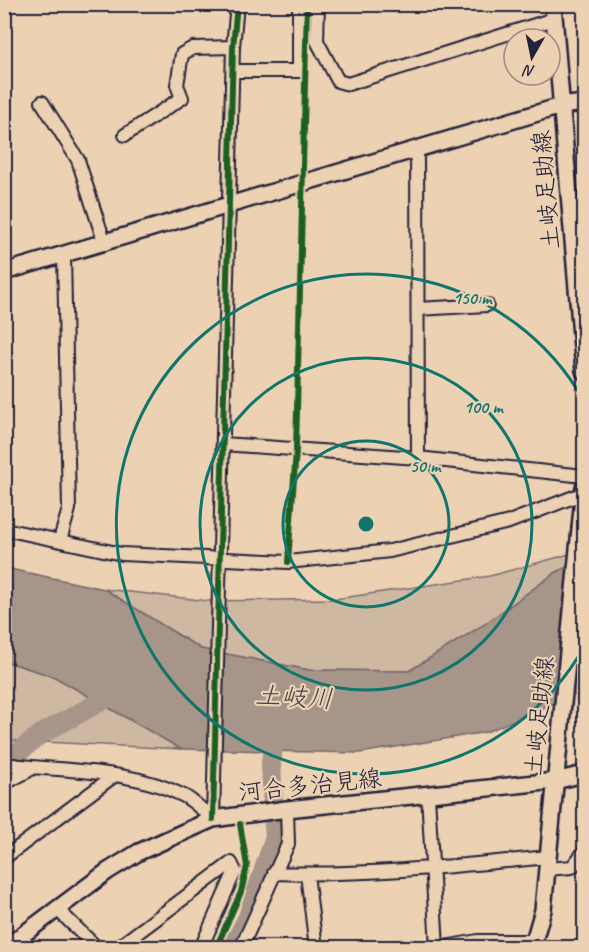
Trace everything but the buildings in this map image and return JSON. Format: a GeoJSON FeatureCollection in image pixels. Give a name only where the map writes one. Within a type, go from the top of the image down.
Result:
{"type":"FeatureCollection","features":[{"type":"Feature","properties":{"kind":"main road","name":"土岐足助線"},"geometry":{"type":"LineString","coordinates":[[553,12],[585,371]]}},
{"type":"Feature","properties":{"kind":"main road"},"geometry":{"type":"LineString","coordinates":[[4,272],[105,244],[561,106],[585,103]]}},
{"type":"Feature","properties":{"kind":"main road","name":"土岐足助線"},"geometry":{"type":"LineString","coordinates":[[534,944],[543,910],[585,487]]}},
{"type":"Feature","properties":{"kind":"main road","name":"河合多治見線"},"geometry":{"type":"LineString","coordinates":[[5,948],[56,908],[139,852],[213,819],[287,809],[555,782],[585,774]]}},
{"type":"Feature","properties":{"kind":"street"},"geometry":{"type":"LineString","coordinates":[[213,819],[233,48],[237,4]]}},
{"type":"Feature","properties":{"kind":"street"},"geometry":{"type":"LineString","coordinates":[[233,71],[299,71],[299,4]]}},
{"type":"Feature","properties":{"kind":"street"},"geometry":{"type":"LineString","coordinates":[[318,4],[317,41],[338,81],[348,84],[553,12]]}},
{"type":"Feature","properties":{"kind":"street"},"geometry":{"type":"LineString","coordinates":[[125,135],[182,98],[177,85],[182,54],[193,48],[233,48]]}},
{"type":"Feature","properties":{"kind":"street"},"geometry":{"type":"LineString","coordinates":[[42,102],[78,160],[105,244]]}},
{"type":"Feature","properties":{"kind":"street"},"geometry":{"type":"LineString","coordinates":[[417,148],[418,458]]}},
{"type":"Feature","properties":{"kind":"street"},"geometry":{"type":"LineString","coordinates":[[60,540],[69,509],[64,255]]}},
{"type":"Feature","properties":{"kind":"street"},"geometry":{"type":"LineString","coordinates":[[418,309],[487,304]]}},
{"type":"Feature","properties":{"kind":"street"},"geometry":{"type":"LineString","coordinates":[[223,444],[418,458],[585,476]]}},
{"type":"Feature","properties":{"kind":"street"},"geometry":{"type":"LineString","coordinates":[[4,529],[122,554],[288,562],[390,551],[509,522],[584,493]]}},
{"type":"Feature","properties":{"kind":"street"},"geometry":{"type":"LineString","coordinates":[[4,764],[115,775],[185,796],[213,819]]}},
{"type":"Feature","properties":{"kind":"street"},"geometry":{"type":"LineString","coordinates":[[4,784],[33,768]]}},
{"type":"Feature","properties":{"kind":"street"},"geometry":{"type":"LineString","coordinates":[[4,858],[115,775]]}},
{"type":"Feature","properties":{"kind":"street"},"geometry":{"type":"LineString","coordinates":[[428,795],[438,948],[478,941],[534,944]]}},
{"type":"Feature","properties":{"kind":"street"},"geometry":{"type":"LineString","coordinates":[[241,948],[288,844],[287,809]]}},
{"type":"Feature","properties":{"kind":"street"},"geometry":{"type":"LineString","coordinates":[[274,873],[307,874],[547,863],[572,867],[585,852]]}},
{"type":"Feature","properties":{"kind":"street"},"geometry":{"type":"LineString","coordinates":[[117,948],[231,863],[235,871],[201,948]]}},
{"type":"Feature","properties":{"kind":"street"},"geometry":{"type":"LineString","coordinates":[[307,874],[316,948]]}},
{"type":"Feature","properties":{"kind":"street"},"geometry":{"type":"LineString","coordinates":[[56,908],[97,948]]}},
{"type":"Feature","properties":{"kind":"shaded area"},"geometry":{"type":"Polygon","coordinates":[[[584,108],[584,203],[580,202],[574,125],[584,108]]]}},
{"type":"Feature","properties":{"kind":"shaded area"},"geometry":{"type":"Polygon","coordinates":[[[584,550],[584,558],[555,573],[485,624],[409,671],[309,670],[201,649],[104,589],[209,601],[335,599],[490,576],[584,550]]]}},
{"type":"Feature","properties":{"kind":"shaded area"},"geometry":{"type":"Polygon","coordinates":[[[4,661],[55,677],[181,749],[5,740],[4,661]]]}},
{"type":"Feature","properties":{"kind":"water","name":"土岐川"},"geometry":{"type":"Polygon","coordinates":[[[584,558],[584,691],[486,732],[360,753],[181,749],[55,677],[5,661],[5,568],[104,589],[201,649],[309,670],[409,671],[485,624],[555,573],[584,558]]]}},
{"type":"Feature","properties":{"kind":"waterway"},"geometry":{"type":"LineString","coordinates":[[4,764],[41,734],[120,691]]}},
{"type":"Feature","properties":{"kind":"waterway","name":"土岐川"},"geometry":{"type":"LineString","coordinates":[[273,805],[271,763],[276,725]]}},
{"type":"Feature","properties":{"kind":"waterway"},"geometry":{"type":"LineString","coordinates":[[232,948],[248,917],[275,837],[274,825]]}},
{"type":"Feature","properties":{"kind":"cycle path"},"geometry":{"type":"LineString","coordinates":[[213,819],[233,47],[237,4]]}},
{"type":"Feature","properties":{"kind":"cycle path"},"geometry":{"type":"LineString","coordinates":[[288,562],[296,450],[307,4]]}},
{"type":"Feature","properties":{"kind":"cycle path"},"geometry":{"type":"LineString","coordinates":[[216,948],[241,892],[247,866],[240,824]]}}]}
